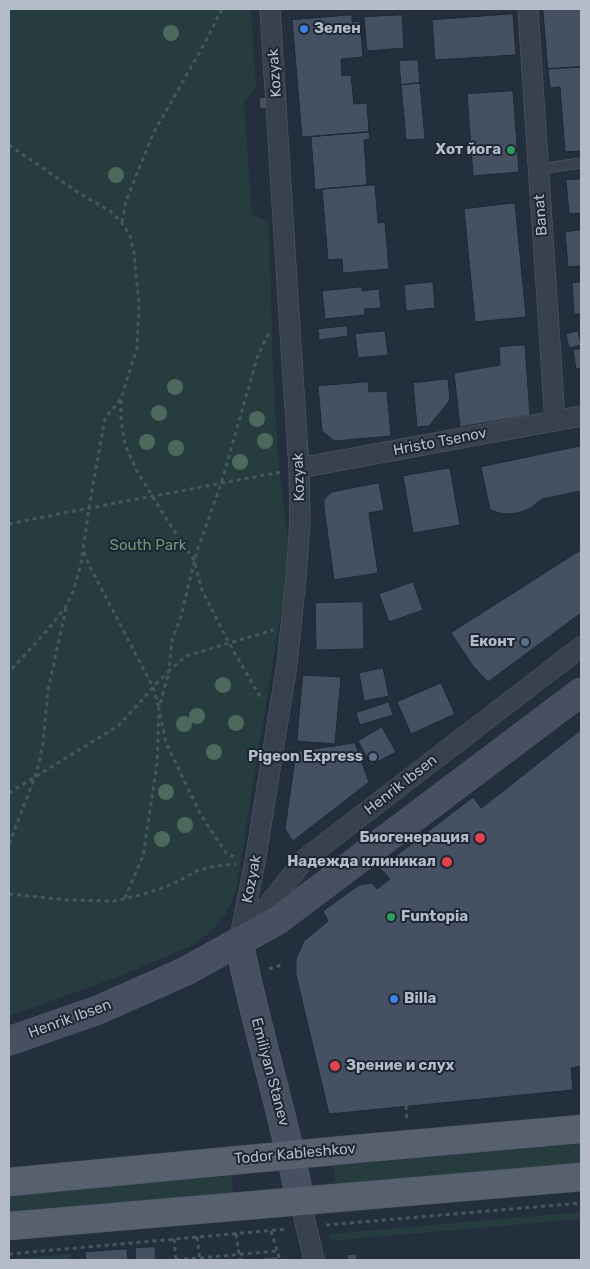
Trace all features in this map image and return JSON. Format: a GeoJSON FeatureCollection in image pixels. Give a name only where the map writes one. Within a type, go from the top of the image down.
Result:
{"type":"FeatureCollection","features":[{"type":"Feature","properties":{"kind":"main road","name":"Henrik Ibsen"},"geometry":{"type":"LineString","coordinates":[[9,1041],[98,1010],[186,971],[278,920],[581,692]]}},
{"type":"Feature","properties":{"kind":"main road","name":"Emiliyan Stanev"},"geometry":{"type":"LineString","coordinates":[[239,942],[246,978],[292,1154],[300,1200]]}},
{"type":"Feature","properties":{"kind":"main road","name":"Todor Kableshkov"},"geometry":{"type":"LineString","coordinates":[[9,1182],[292,1154],[581,1129]]}},
{"type":"Feature","properties":{"kind":"main road"},"geometry":{"type":"LineString","coordinates":[[9,1226],[581,1176]]}},
{"type":"Feature","properties":{"kind":"street","name":"Kozyak"},"geometry":{"type":"LineString","coordinates":[[239,942],[255,862],[287,664],[300,522],[299,468],[270,9]]}},
{"type":"Feature","properties":{"kind":"street","name":"Banat"},"geometry":{"type":"LineString","coordinates":[[528,9],[554,421]]}},
{"type":"Feature","properties":{"kind":"street","name":"Hristo Tsenov"},"geometry":{"type":"LineString","coordinates":[[299,468],[581,416]]}},
{"type":"Feature","properties":{"kind":"street","name":"Henrik Ibsen"},"geometry":{"type":"LineString","coordinates":[[239,942],[305,859],[581,647]]}},
{"type":"Feature","properties":{"kind":"street","name":"Emiliyan Stanev"},"geometry":{"type":"LineString","coordinates":[[300,1200],[314,1260]]}},
{"type":"Feature","properties":{"kind":"lane"},"geometry":{"type":"LineString","coordinates":[[538,169],[581,163]]}},
{"type":"Feature","properties":{"kind":"path"},"geometry":{"type":"LineString","coordinates":[[122,222],[126,201],[153,134],[222,9]]}},
{"type":"Feature","properties":{"kind":"path"},"geometry":{"type":"LineString","coordinates":[[9,145],[79,193],[110,211],[122,222],[130,235],[134,253],[139,305],[137,348],[121,399],[124,445],[152,496],[194,560],[202,590],[229,643],[259,695],[279,713]]}},
{"type":"Feature","properties":{"kind":"path"},"geometry":{"type":"LineString","coordinates":[[125,898],[144,856],[157,764],[159,708],[169,671],[172,640],[181,616],[194,560],[221,484],[258,355],[270,331],[288,315]]}},
{"type":"Feature","properties":{"kind":"path"},"geometry":{"type":"LineString","coordinates":[[9,844],[35,776],[43,743],[48,690],[67,605],[74,589],[84,550],[89,508],[105,418],[121,399]]}},
{"type":"Feature","properties":{"kind":"path"},"geometry":{"type":"LineString","coordinates":[[9,524],[299,468]]}},
{"type":"Feature","properties":{"kind":"path"},"geometry":{"type":"LineString","coordinates":[[84,550],[89,565],[153,687],[166,743],[201,815],[226,853],[244,861]]}},
{"type":"Feature","properties":{"kind":"path"},"geometry":{"type":"LineString","coordinates":[[9,672],[46,633],[67,605]]}},
{"type":"Feature","properties":{"kind":"path"},"geometry":{"type":"LineString","coordinates":[[9,793],[118,726],[153,687],[186,656],[291,624]]}},
{"type":"Feature","properties":{"kind":"path"},"geometry":{"type":"LineString","coordinates":[[9,894],[68,900],[114,901],[144,894],[170,885],[199,870],[238,863]]}},
{"type":"Feature","properties":{"kind":"path"},"geometry":{"type":"LineString","coordinates":[[269,969],[282,965]]}},
{"type":"Feature","properties":{"kind":"path"},"geometry":{"type":"LineString","coordinates":[[327,1225],[581,1203]]}},
{"type":"Feature","properties":{"kind":"path"},"geometry":{"type":"LineString","coordinates":[[9,1254],[289,1229]]}},
{"type":"Feature","properties":{"kind":"path"},"geometry":{"type":"LineString","coordinates":[[271,1231],[280,1260]]}},
{"type":"Feature","properties":{"kind":"path"},"geometry":{"type":"LineString","coordinates":[[236,1234],[240,1260]]}},
{"type":"Feature","properties":{"kind":"path"},"geometry":{"type":"LineString","coordinates":[[197,1237],[200,1259]]}},
{"type":"Feature","properties":{"kind":"path"},"geometry":{"type":"LineString","coordinates":[[174,1240],[176,1260],[277,1251]]}},
{"type":"Feature","properties":{"kind":"green space","name":"South Park"},"geometry":{"type":"Polygon","coordinates":[[[9,9],[251,9],[256,88],[244,101],[252,214],[269,223],[273,372],[279,466],[288,543],[283,599],[236,890],[226,914],[210,932],[194,945],[115,978],[9,1016],[9,9]]]}},
{"type":"Feature","properties":{"kind":"green space"},"geometry":{"type":"Polygon","coordinates":[[[581,1144],[581,1164],[336,1186],[334,1166],[581,1144]]]}},
{"type":"Feature","properties":{"kind":"green space"},"geometry":{"type":"Polygon","coordinates":[[[232,1176],[233,1195],[9,1214],[9,1195],[232,1176]]]}},
{"type":"Feature","properties":{"kind":"green space"},"geometry":{"type":"Polygon","coordinates":[[[581,1212],[581,1219],[330,1241],[329,1234],[581,1212]]]}},
{"type":"Feature","properties":{"kind":"green space"},"geometry":{"type":"Polygon","coordinates":[[[70,1254],[71,1260],[9,1260],[9,1259],[70,1254]]]}},
{"type":"Feature","properties":{"kind":"building"},"geometry":{"type":"Polygon","coordinates":[[[543,9],[581,9],[581,67],[548,69],[543,9]]]}},
{"type":"Feature","properties":{"kind":"building"},"geometry":{"type":"Polygon","coordinates":[[[513,14],[516,55],[435,60],[432,20],[513,14]]]}},
{"type":"Feature","properties":{"kind":"building"},"geometry":{"type":"Polygon","coordinates":[[[352,15],[352,22],[360,21],[363,57],[341,59],[342,76],[351,75],[354,104],[367,103],[369,132],[302,137],[292,20],[352,15]]]}},
{"type":"Feature","properties":{"kind":"building"},"geometry":{"type":"Polygon","coordinates":[[[402,15],[404,48],[367,51],[364,17],[402,15]]]}},
{"type":"Feature","properties":{"kind":"building"},"geometry":{"type":"Polygon","coordinates":[[[418,60],[420,83],[401,85],[399,61],[418,60]]]}},
{"type":"Feature","properties":{"kind":"building"},"geometry":{"type":"Polygon","coordinates":[[[581,67],[581,151],[565,152],[560,87],[550,88],[548,69],[581,67]]]}},
{"type":"Feature","properties":{"kind":"building"},"geometry":{"type":"Polygon","coordinates":[[[420,83],[425,139],[406,140],[401,85],[420,83]]]}},
{"type":"Feature","properties":{"kind":"building"},"geometry":{"type":"Polygon","coordinates":[[[513,91],[519,172],[473,176],[467,94],[513,91]]]}},
{"type":"Feature","properties":{"kind":"building"},"geometry":{"type":"Polygon","coordinates":[[[268,97],[268,108],[260,109],[259,98],[268,97]]]}},
{"type":"Feature","properties":{"kind":"building"},"geometry":{"type":"Polygon","coordinates":[[[369,132],[370,139],[364,140],[367,185],[315,190],[311,137],[369,132]]]}},
{"type":"Feature","properties":{"kind":"building"},"geometry":{"type":"Polygon","coordinates":[[[581,179],[581,213],[569,214],[566,180],[581,179]]]}},
{"type":"Feature","properties":{"kind":"building"},"geometry":{"type":"Polygon","coordinates":[[[375,185],[378,223],[385,222],[389,269],[343,273],[342,259],[328,260],[322,189],[375,185]]]}},
{"type":"Feature","properties":{"kind":"building"},"geometry":{"type":"Polygon","coordinates":[[[515,203],[526,317],[475,322],[464,209],[515,203]]]}},
{"type":"Feature","properties":{"kind":"building"},"geometry":{"type":"Polygon","coordinates":[[[581,230],[581,266],[568,267],[565,232],[581,230]]]}},
{"type":"Feature","properties":{"kind":"building"},"geometry":{"type":"Polygon","coordinates":[[[433,282],[435,308],[406,311],[404,285],[433,282]]]}},
{"type":"Feature","properties":{"kind":"building"},"geometry":{"type":"Polygon","coordinates":[[[581,282],[581,314],[574,314],[572,283],[581,282]]]}},
{"type":"Feature","properties":{"kind":"building"},"geometry":{"type":"Polygon","coordinates":[[[362,287],[362,291],[379,289],[381,308],[364,309],[365,315],[325,319],[322,291],[362,287]]]}},
{"type":"Feature","properties":{"kind":"building"},"geometry":{"type":"Polygon","coordinates":[[[347,326],[348,336],[319,340],[318,329],[347,326]]]}},
{"type":"Feature","properties":{"kind":"building"},"geometry":{"type":"Polygon","coordinates":[[[385,331],[388,355],[358,358],[355,334],[385,331]]]}},
{"type":"Feature","properties":{"kind":"building"},"geometry":{"type":"Polygon","coordinates":[[[578,331],[581,345],[569,348],[566,334],[578,331]]]}},
{"type":"Feature","properties":{"kind":"building"},"geometry":{"type":"Polygon","coordinates":[[[525,345],[530,415],[460,427],[454,373],[500,365],[499,347],[525,345]]]}},
{"type":"Feature","properties":{"kind":"building"},"geometry":{"type":"Polygon","coordinates":[[[581,349],[581,368],[576,369],[573,350],[581,349]]]}},
{"type":"Feature","properties":{"kind":"building"},"geometry":{"type":"Polygon","coordinates":[[[448,379],[450,400],[429,426],[417,427],[413,383],[448,379]]]}},
{"type":"Feature","properties":{"kind":"building"},"geometry":{"type":"Polygon","coordinates":[[[368,382],[369,392],[387,391],[391,436],[334,441],[322,431],[318,386],[368,382]]]}},
{"type":"Feature","properties":{"kind":"building"},"geometry":{"type":"Polygon","coordinates":[[[581,446],[581,491],[542,499],[531,508],[518,513],[503,514],[490,510],[481,467],[581,446]]]}},
{"type":"Feature","properties":{"kind":"building"},"geometry":{"type":"Polygon","coordinates":[[[450,468],[460,525],[413,533],[403,476],[450,468]]]}},
{"type":"Feature","properties":{"kind":"building"},"geometry":{"type":"Polygon","coordinates":[[[379,483],[384,510],[369,513],[378,573],[334,580],[324,500],[332,492],[379,483]]]}},
{"type":"Feature","properties":{"kind":"building"},"geometry":{"type":"Polygon","coordinates":[[[581,550],[581,613],[488,682],[473,666],[451,633],[581,550]]]}},
{"type":"Feature","properties":{"kind":"building"},"geometry":{"type":"Polygon","coordinates":[[[413,582],[423,610],[389,622],[379,594],[413,582]]]}},
{"type":"Feature","properties":{"kind":"building"},"geometry":{"type":"Polygon","coordinates":[[[363,602],[364,649],[316,650],[315,603],[363,602]]]}},
{"type":"Feature","properties":{"kind":"building"},"geometry":{"type":"Polygon","coordinates":[[[383,668],[389,696],[364,701],[359,673],[383,668]]]}},
{"type":"Feature","properties":{"kind":"building"},"geometry":{"type":"Polygon","coordinates":[[[303,675],[341,677],[335,744],[297,741],[303,675]]]}},
{"type":"Feature","properties":{"kind":"building"},"geometry":{"type":"Polygon","coordinates":[[[441,683],[455,714],[411,734],[397,702],[441,683]]]}},
{"type":"Feature","properties":{"kind":"building"},"geometry":{"type":"Polygon","coordinates":[[[389,702],[393,715],[360,725],[356,713],[389,702]]]}},
{"type":"Feature","properties":{"kind":"building"},"geometry":{"type":"Polygon","coordinates":[[[382,727],[396,752],[371,765],[358,741],[382,727]]]}},
{"type":"Feature","properties":{"kind":"building"},"geometry":{"type":"Polygon","coordinates":[[[581,730],[581,1066],[571,1068],[573,1090],[329,1114],[296,975],[296,959],[304,941],[328,921],[323,911],[359,885],[372,883],[377,889],[390,879],[380,868],[473,797],[481,808],[581,730]]]}},
{"type":"Feature","properties":{"kind":"building"},"geometry":{"type":"Polygon","coordinates":[[[355,743],[369,782],[293,841],[285,829],[296,752],[355,743]]]}},
{"type":"Feature","properties":{"kind":"building"},"geometry":{"type":"Polygon","coordinates":[[[155,1247],[156,1260],[136,1260],[135,1248],[155,1247]]]}},
{"type":"Feature","properties":{"kind":"building"},"geometry":{"type":"Polygon","coordinates":[[[127,1249],[128,1260],[86,1260],[85,1252],[127,1249]]]}},
{"type":"Feature","properties":{"kind":"building"},"geometry":{"type":"Polygon","coordinates":[[[356,1254],[357,1260],[347,1260],[347,1255],[356,1254]]]}},
{"type":"Feature","properties":{"kind":"building"},"geometry":{"type":"Polygon","coordinates":[[[277,1257],[278,1260],[240,1260],[277,1257]]]}},
{"type":"Feature","properties":{"kind":"place","name":"Зелен"},"geometry":{"type":"Point","coordinates":[304,29]}},
{"type":"Feature","properties":{"kind":"place","name":"Хот йога"},"geometry":{"type":"Point","coordinates":[511,150]}},
{"type":"Feature","properties":{"kind":"place","name":"Еконт"},"geometry":{"type":"Point","coordinates":[525,642]}},
{"type":"Feature","properties":{"kind":"place","name":"Pigeon Express"},"geometry":{"type":"Point","coordinates":[373,757]}},
{"type":"Feature","properties":{"kind":"place","name":"Биогенерация"},"geometry":{"type":"Point","coordinates":[480,838]}},
{"type":"Feature","properties":{"kind":"place","name":"Надежда клиникал"},"geometry":{"type":"Point","coordinates":[447,862]}},
{"type":"Feature","properties":{"kind":"place","name":"Funtopia"},"geometry":{"type":"Point","coordinates":[391,917]}},
{"type":"Feature","properties":{"kind":"place","name":"Billa"},"geometry":{"type":"Point","coordinates":[394,999]}},
{"type":"Feature","properties":{"kind":"place","name":"Зрение и слух"},"geometry":{"type":"Point","coordinates":[335,1066]}}]}
